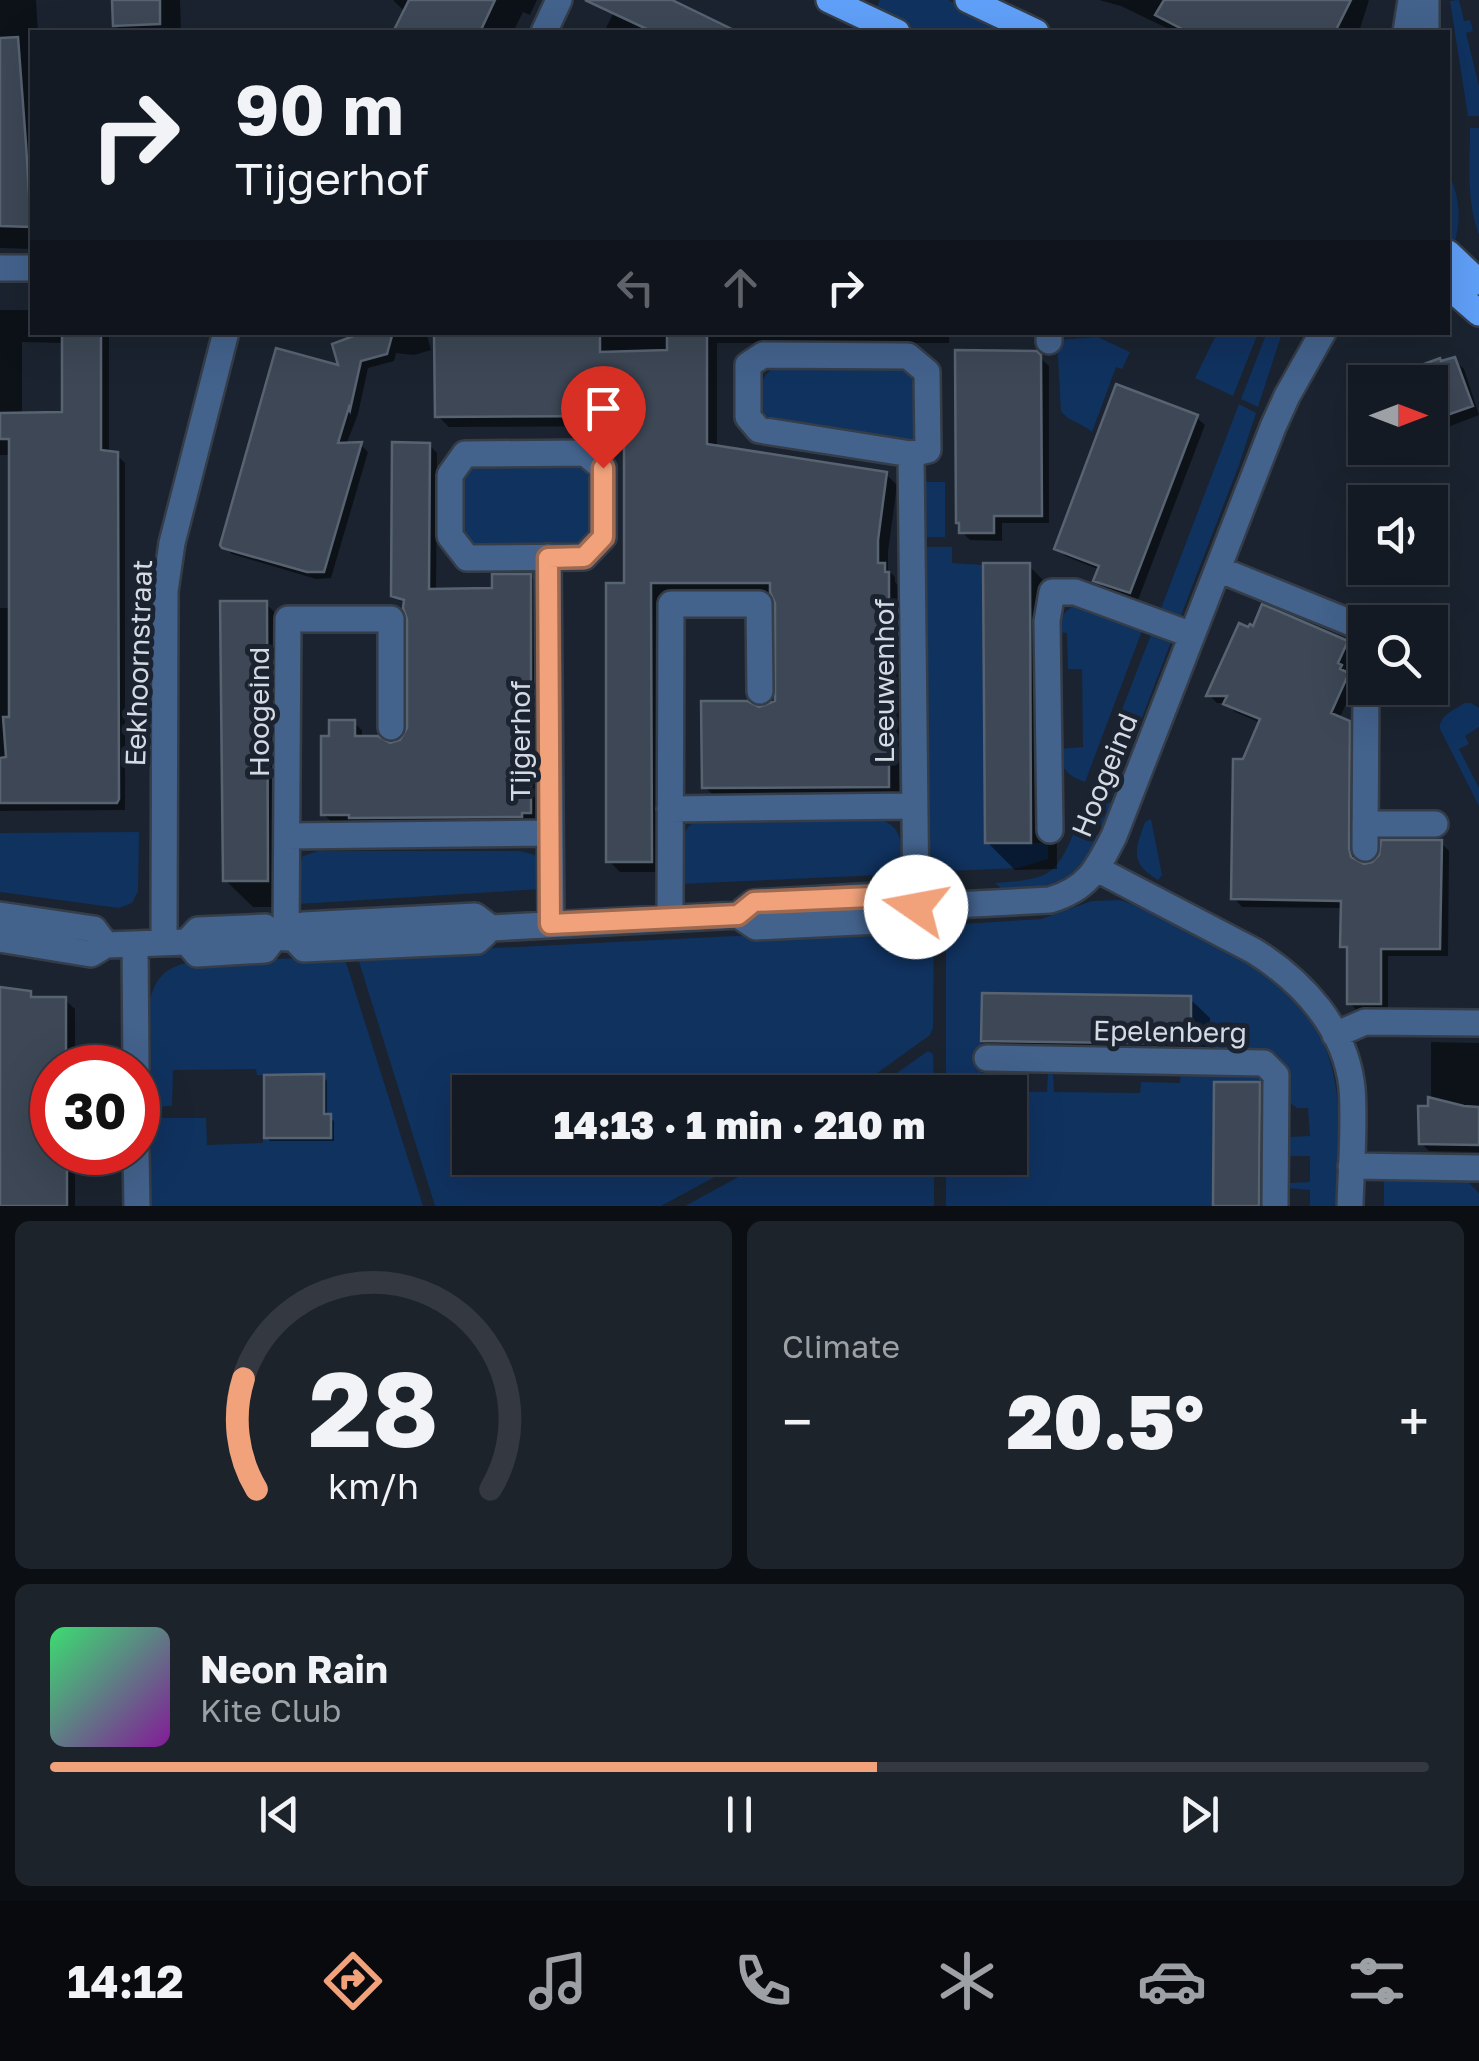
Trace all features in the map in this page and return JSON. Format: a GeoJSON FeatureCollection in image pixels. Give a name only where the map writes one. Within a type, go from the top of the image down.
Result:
{"type":"FeatureCollection","features":[{"type":"Feature","properties":{"kind":"main road"},"geometry":{"type":"LineString","coordinates":[[829,0],[858,24],[886,30]]}},
{"type":"Feature","properties":{"kind":"main road"},"geometry":{"type":"LineString","coordinates":[[968,0],[1032,30]]}},
{"type":"Feature","properties":{"kind":"main road"},"geometry":{"type":"LineString","coordinates":[[1450,255],[1479,282]]}},
{"type":"Feature","properties":{"kind":"main road"},"geometry":{"type":"LineString","coordinates":[[1450,288],[1479,313]]}},
{"type":"Feature","properties":{"kind":"street"},"geometry":{"type":"LineString","coordinates":[[545,30],[559,0]]}},
{"type":"Feature","properties":{"kind":"street"},"geometry":{"type":"LineString","coordinates":[[1406,30],[1411,0]]}},
{"type":"Feature","properties":{"kind":"street"},"geometry":{"type":"LineString","coordinates":[[1426,0],[1426,30]]}},
{"type":"Feature","properties":{"kind":"street"},"geometry":{"type":"LineString","coordinates":[[0,268],[30,268]]}},
{"type":"Feature","properties":{"kind":"street","name":"Eekhoornstraat"},"geometry":{"type":"LineString","coordinates":[[176,943],[165,592],[172,543],[225,335]]}},
{"type":"Feature","properties":{"kind":"street","name":"Hoogeind"},"geometry":{"type":"LineString","coordinates":[[284,938],[304,949],[477,941],[491,928],[670,918],[738,915],[756,927],[898,920],[916,907],[1050,900],[1068,895],[1097,869],[1114,836],[1287,396],[1305,335]]}},
{"type":"Feature","properties":{"kind":"street","name":"Hoogeind"},"geometry":{"type":"LineString","coordinates":[[1287,396],[1321,335]]}},
{"type":"Feature","properties":{"kind":"street","name":"Leeuwenhof"},"geometry":{"type":"LineString","coordinates":[[762,355],[908,356],[927,372],[928,450],[911,454],[759,430],[748,417],[748,365],[762,355]]}},
{"type":"Feature","properties":{"kind":"street"},"geometry":{"type":"LineString","coordinates":[[585,453],[603,468],[603,537],[584,557],[548,558],[467,558],[450,536],[450,475],[465,454],[585,453]]}},
{"type":"Feature","properties":{"kind":"street","name":"Leeuwenhof"},"geometry":{"type":"LineString","coordinates":[[911,454],[916,907]]}},
{"type":"Feature","properties":{"kind":"street","name":"Tijgerhof"},"geometry":{"type":"LineString","coordinates":[[548,558],[550,924]]}},
{"type":"Feature","properties":{"kind":"street"},"geometry":{"type":"LineString","coordinates":[[1218,569],[1348,622]]}},
{"type":"Feature","properties":{"kind":"street","name":"Hoogeind"},"geometry":{"type":"LineString","coordinates":[[1050,830],[1047,620],[1052,592],[1074,592],[1192,635]]}},
{"type":"Feature","properties":{"kind":"street"},"geometry":{"type":"LineString","coordinates":[[670,918],[671,604],[759,604],[760,691]]}},
{"type":"Feature","properties":{"kind":"street","name":"Hoogeind"},"geometry":{"type":"LineString","coordinates":[[284,938],[288,620],[391,619],[391,727]]}},
{"type":"Feature","properties":{"kind":"street"},"geometry":{"type":"LineString","coordinates":[[1366,705],[1365,836],[1436,824]]}},
{"type":"Feature","properties":{"kind":"street"},"geometry":{"type":"LineString","coordinates":[[670,809],[914,806]]}},
{"type":"Feature","properties":{"kind":"street"},"geometry":{"type":"LineString","coordinates":[[288,836],[550,833]]}},
{"type":"Feature","properties":{"kind":"street"},"geometry":{"type":"LineString","coordinates":[[1097,869],[1254,950],[1276,964],[1315,1002],[1335,1035],[1352,1086],[1350,1206]]}},
{"type":"Feature","properties":{"kind":"street","name":"Hoogeind"},"geometry":{"type":"LineString","coordinates":[[0,914],[94,930],[106,944]]}},
{"type":"Feature","properties":{"kind":"street","name":"Hoogeind"},"geometry":{"type":"LineString","coordinates":[[0,939],[90,954],[106,944],[176,943],[197,954],[265,950],[284,938]]}},
{"type":"Feature","properties":{"kind":"street"},"geometry":{"type":"LineString","coordinates":[[135,944],[136,1045]]}},
{"type":"Feature","properties":{"kind":"street"},"geometry":{"type":"LineString","coordinates":[[1335,1035],[1364,1022],[1479,1023]]}},
{"type":"Feature","properties":{"kind":"street","name":"Epelenberg"},"geometry":{"type":"LineString","coordinates":[[988,1058],[1264,1063],[1276,1075],[1276,1206]]}},
{"type":"Feature","properties":{"kind":"street"},"geometry":{"type":"LineString","coordinates":[[1351,1166],[1478,1170]]}},
{"type":"Feature","properties":{"kind":"street"},"geometry":{"type":"LineString","coordinates":[[136,1175],[137,1206]]}},
{"type":"Feature","properties":{"kind":"shaded area"},"geometry":{"type":"Polygon","coordinates":[[[880,0],[948,0],[1012,30],[914,30],[874,12],[880,0]]]}},
{"type":"Feature","properties":{"kind":"shaded area"},"geometry":{"type":"Polygon","coordinates":[[[1459,0],[1464,21],[1470,20],[1473,31],[1466,33],[1479,86],[1479,116],[1468,116],[1450,1],[1459,0]]]}},
{"type":"Feature","properties":{"kind":"shaded area"},"geometry":{"type":"Polygon","coordinates":[[[1470,128],[1479,128],[1479,235],[1470,195],[1470,128]]]}},
{"type":"Feature","properties":{"kind":"shaded area"},"geometry":{"type":"Polygon","coordinates":[[[1450,177],[1458,209],[1453,248],[1450,243],[1450,177]]]}},
{"type":"Feature","properties":{"kind":"shaded area"},"geometry":{"type":"Polygon","coordinates":[[[1216,335],[1257,335],[1233,396],[1195,378],[1216,335]]]}},
{"type":"Feature","properties":{"kind":"shaded area"},"geometry":{"type":"Polygon","coordinates":[[[1266,335],[1281,335],[1258,407],[1241,399],[1266,335]]]}},
{"type":"Feature","properties":{"kind":"shaded area"},"geometry":{"type":"Polygon","coordinates":[[[1098,337],[1130,352],[1122,369],[1116,367],[1092,432],[1061,411],[1057,340],[1098,337]]]}},
{"type":"Feature","properties":{"kind":"shaded area"},"geometry":{"type":"Polygon","coordinates":[[[781,366],[902,367],[914,385],[914,440],[771,420],[763,411],[762,383],[768,372],[781,366]]]}},
{"type":"Feature","properties":{"kind":"shaded area"},"geometry":{"type":"Polygon","coordinates":[[[1239,404],[1256,413],[1180,618],[1160,611],[1239,404]]]}},
{"type":"Feature","properties":{"kind":"shaded area"},"geometry":{"type":"Polygon","coordinates":[[[569,464],[583,469],[590,482],[591,524],[583,541],[574,545],[482,546],[467,538],[462,525],[461,495],[464,477],[470,469],[482,465],[569,464]]]}},
{"type":"Feature","properties":{"kind":"shaded area"},"geometry":{"type":"Polygon","coordinates":[[[921,482],[945,482],[945,537],[921,537],[921,482]]]}},
{"type":"Feature","properties":{"kind":"shaded area"},"geometry":{"type":"Polygon","coordinates":[[[922,547],[952,547],[952,563],[983,565],[985,843],[1048,843],[1048,859],[1018,868],[924,872],[922,547]]]}},
{"type":"Feature","properties":{"kind":"shaded area"},"geometry":{"type":"Polygon","coordinates":[[[1074,605],[1143,628],[1085,782],[1066,770],[1059,749],[1083,747],[1082,669],[1068,669],[1067,633],[1058,632],[1062,617],[1074,605]]]}},
{"type":"Feature","properties":{"kind":"shaded area"},"geometry":{"type":"Polygon","coordinates":[[[1152,632],[1172,639],[1104,827],[1080,818],[1152,632]]]}},
{"type":"Feature","properties":{"kind":"shaded area"},"geometry":{"type":"Polygon","coordinates":[[[1465,703],[1479,708],[1479,727],[1465,736],[1469,744],[1459,749],[1479,788],[1479,806],[1440,729],[1445,716],[1465,703]]]}},
{"type":"Feature","properties":{"kind":"shaded area"},"geometry":{"type":"Polygon","coordinates":[[[1151,819],[1162,875],[1158,880],[1142,868],[1137,855],[1145,822],[1151,819]]]}},
{"type":"Feature","properties":{"kind":"shaded area"},"geometry":{"type":"Polygon","coordinates":[[[700,820],[880,820],[898,834],[902,874],[680,884],[683,837],[700,820]]]}},
{"type":"Feature","properties":{"kind":"shaded area"},"geometry":{"type":"Polygon","coordinates":[[[1076,827],[1100,836],[1073,872],[1050,884],[1021,890],[1004,891],[995,883],[1048,873],[1062,857],[1076,827]]]}},
{"type":"Feature","properties":{"kind":"shaded area"},"geometry":{"type":"Polygon","coordinates":[[[139,832],[138,891],[132,903],[119,908],[0,892],[0,833],[139,832]]]}},
{"type":"Feature","properties":{"kind":"shaded area"},"geometry":{"type":"Polygon","coordinates":[[[318,851],[520,851],[535,855],[542,868],[542,889],[298,904],[298,871],[303,856],[318,851]]]}},
{"type":"Feature","properties":{"kind":"shaded area"},"geometry":{"type":"Polygon","coordinates":[[[1120,900],[1169,920],[1243,960],[1295,999],[1327,1052],[1338,1110],[1338,1206],[1310,1206],[1310,1190],[1288,1188],[1290,1183],[1310,1182],[1310,1156],[1288,1156],[1288,1137],[1310,1136],[1308,1108],[1290,1103],[1283,1064],[1274,1056],[1199,1051],[1199,1034],[1191,1034],[1191,996],[982,993],[981,1075],[946,1075],[946,925],[1041,919],[1092,901],[1120,900]]]}},
{"type":"Feature","properties":{"kind":"shaded area"},"geometry":{"type":"Polygon","coordinates":[[[934,926],[933,1028],[930,1035],[875,1075],[452,1075],[452,1175],[718,1175],[661,1206],[435,1206],[357,955],[934,926]]]}},
{"type":"Feature","properties":{"kind":"shaded area"},"geometry":{"type":"Polygon","coordinates":[[[344,956],[423,1206],[151,1206],[151,1175],[160,1175],[160,1118],[206,1118],[207,1145],[263,1143],[263,1075],[257,1075],[256,1069],[173,1070],[172,1106],[160,1107],[160,1045],[150,1045],[150,1000],[158,980],[167,971],[186,963],[344,956]]]}},
{"type":"Feature","properties":{"kind":"shaded area"},"geometry":{"type":"Polygon","coordinates":[[[928,1051],[933,1054],[934,1075],[894,1075],[928,1051]]]}},
{"type":"Feature","properties":{"kind":"shaded area"},"geometry":{"type":"Polygon","coordinates":[[[1048,1071],[1053,1071],[1054,1092],[1140,1093],[1141,1082],[1180,1083],[1181,1072],[1261,1075],[1261,1082],[1214,1082],[1213,1206],[946,1206],[946,1175],[1027,1175],[1027,1092],[1047,1092],[1048,1071]]]}},
{"type":"Feature","properties":{"kind":"shaded area"},"geometry":{"type":"Polygon","coordinates":[[[742,1175],[934,1175],[934,1206],[685,1206],[742,1175]]]}},
{"type":"Feature","properties":{"kind":"shaded area"},"geometry":{"type":"Polygon","coordinates":[[[1384,1177],[1466,1180],[1479,1193],[1479,1206],[1384,1206],[1384,1177]]]}},
{"type":"Feature","properties":{"kind":"building"},"geometry":{"type":"Polygon","coordinates":[[[112,0],[160,0],[160,24],[113,26],[112,0]]]}},
{"type":"Feature","properties":{"kind":"building"},"geometry":{"type":"Polygon","coordinates":[[[409,0],[495,0],[481,30],[394,30],[409,0]]]}},
{"type":"Feature","properties":{"kind":"building"},"geometry":{"type":"Polygon","coordinates":[[[585,0],[672,0],[734,30],[649,30],[585,0]]]}},
{"type":"Feature","properties":{"kind":"building"},"geometry":{"type":"Polygon","coordinates":[[[1164,0],[1351,0],[1336,30],[1184,30],[1155,15],[1164,0]]]}},
{"type":"Feature","properties":{"kind":"building"},"geometry":{"type":"Polygon","coordinates":[[[18,37],[30,227],[0,226],[0,38],[18,37]]]}},
{"type":"Feature","properties":{"kind":"building"},"geometry":{"type":"Polygon","coordinates":[[[62,335],[101,335],[101,450],[118,452],[119,799],[117,803],[0,803],[0,758],[6,757],[3,717],[9,717],[9,439],[0,439],[0,413],[62,412],[62,335]]]}},
{"type":"Feature","properties":{"kind":"building"},"geometry":{"type":"Polygon","coordinates":[[[356,335],[392,335],[387,354],[361,361],[338,443],[362,442],[324,572],[307,572],[222,548],[276,348],[338,365],[332,344],[356,335]]]}},
{"type":"Feature","properties":{"kind":"building"},"geometry":{"type":"Polygon","coordinates":[[[434,335],[600,335],[600,352],[667,350],[667,335],[707,335],[707,444],[887,472],[878,563],[885,563],[885,572],[889,572],[889,787],[702,788],[701,701],[747,701],[759,707],[775,701],[775,603],[770,583],[651,583],[652,862],[606,862],[606,583],[624,583],[624,416],[435,417],[434,335]]]}},
{"type":"Feature","properties":{"kind":"building"},"geometry":{"type":"Polygon","coordinates":[[[955,350],[1037,351],[1041,355],[1042,516],[994,516],[994,533],[959,533],[955,350]]]}},
{"type":"Feature","properties":{"kind":"building"},"geometry":{"type":"Polygon","coordinates":[[[1455,357],[1473,406],[1448,415],[1448,365],[1421,365],[1440,358],[1441,361],[1455,357]]]}},
{"type":"Feature","properties":{"kind":"building"},"geometry":{"type":"Polygon","coordinates":[[[1116,384],[1198,415],[1130,593],[1093,581],[1099,566],[1054,549],[1116,384]]]}},
{"type":"Feature","properties":{"kind":"building"},"geometry":{"type":"Polygon","coordinates":[[[392,442],[430,443],[429,589],[492,588],[492,574],[531,574],[531,813],[522,813],[522,817],[321,815],[321,736],[329,736],[329,720],[355,720],[355,736],[378,736],[390,743],[400,740],[407,728],[407,619],[404,600],[391,596],[392,442]]]}},
{"type":"Feature","properties":{"kind":"building"},"geometry":{"type":"Polygon","coordinates":[[[983,563],[1030,563],[1031,843],[985,843],[983,563]]]}},
{"type":"Feature","properties":{"kind":"building"},"geometry":{"type":"Polygon","coordinates":[[[220,601],[267,601],[268,881],[223,881],[220,601]]]}},
{"type":"Feature","properties":{"kind":"building"},"geometry":{"type":"Polygon","coordinates":[[[1262,604],[1348,641],[1338,663],[1348,675],[1331,713],[1350,721],[1351,857],[1364,864],[1372,862],[1379,855],[1381,840],[1442,840],[1440,949],[1381,949],[1381,1004],[1347,1004],[1347,947],[1340,947],[1341,901],[1231,899],[1233,759],[1243,759],[1260,719],[1223,704],[1227,696],[1206,696],[1239,623],[1253,626],[1262,604]]]}},
{"type":"Feature","properties":{"kind":"building"},"geometry":{"type":"Polygon","coordinates":[[[0,987],[31,991],[31,997],[66,997],[66,1045],[30,1045],[30,1175],[67,1175],[67,1206],[0,1206],[0,987]]]}},
{"type":"Feature","properties":{"kind":"building"},"geometry":{"type":"Polygon","coordinates":[[[982,993],[1191,996],[1191,1044],[981,1041],[982,993]]]}},
{"type":"Feature","properties":{"kind":"building"},"geometry":{"type":"Polygon","coordinates":[[[324,1074],[324,1114],[331,1114],[331,1138],[264,1138],[264,1075],[324,1074]]]}},
{"type":"Feature","properties":{"kind":"building"},"geometry":{"type":"Polygon","coordinates":[[[1214,1082],[1260,1082],[1259,1206],[1213,1206],[1214,1082]]]}},
{"type":"Feature","properties":{"kind":"building"},"geometry":{"type":"Polygon","coordinates":[[[1428,1097],[1479,1107],[1479,1145],[1419,1144],[1418,1106],[1428,1106],[1428,1097]]]}},
{"type":"Feature","properties":{"kind":"route"},"geometry":{"type":"LineString","coordinates":[[603,468],[603,537],[584,557],[548,558],[550,924],[738,915],[754,902],[894,896],[916,907]]}}]}
